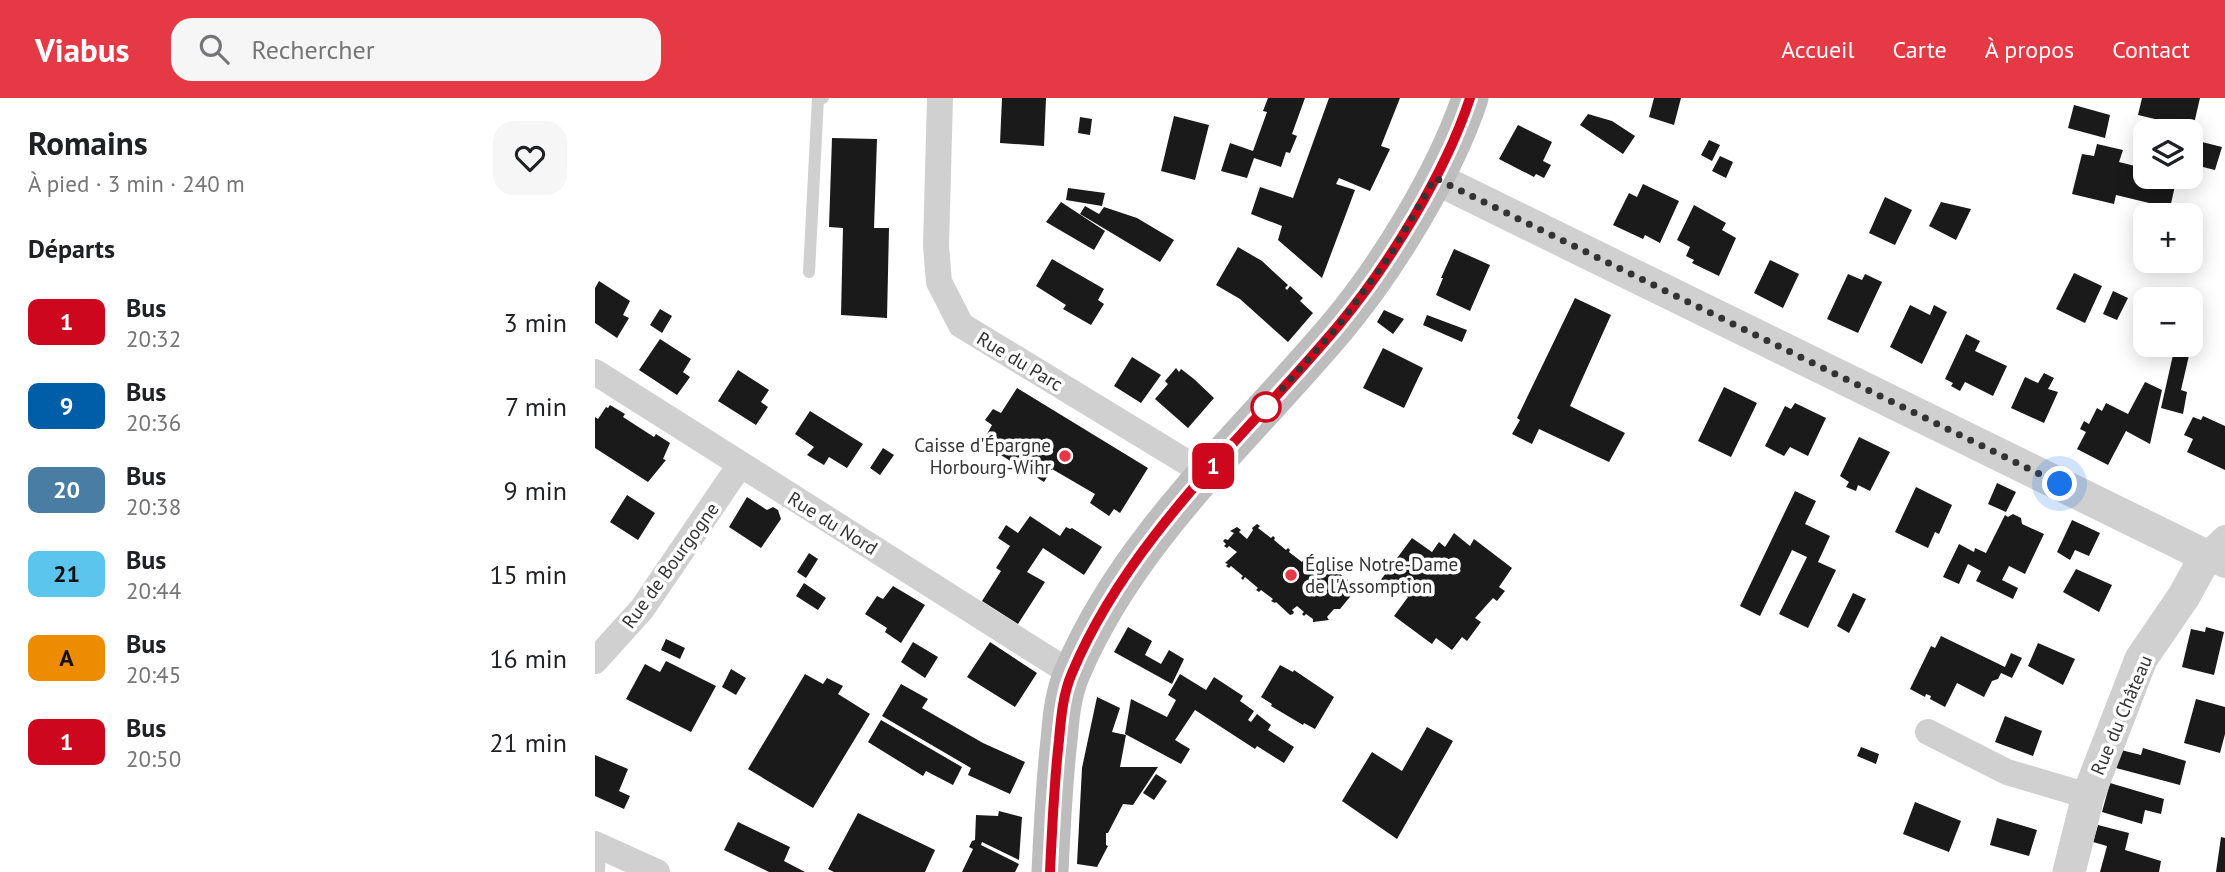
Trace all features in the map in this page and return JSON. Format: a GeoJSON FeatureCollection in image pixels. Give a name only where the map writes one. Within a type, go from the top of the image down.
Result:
{"type":"FeatureCollection","features":[{"type":"Feature","properties":{"kind":"main road"},"geometry":{"type":"LineString","coordinates":[[1050,872],[1062,706],[1072,674],[1119,583],[1206,474],[1339,325],[1391,254],[1435,178],[1470,98]]}},
{"type":"Feature","properties":{"kind":"street","name":"Rue du Parc"},"geometry":{"type":"LineString","coordinates":[[940,98],[936,246],[939,282],[961,326],[1206,474]]}},
{"type":"Feature","properties":{"kind":"street"},"geometry":{"type":"LineString","coordinates":[[1435,178],[2219,553]]}},
{"type":"Feature","properties":{"kind":"street","name":"Rue du Nord"},"geometry":{"type":"LineString","coordinates":[[595,372],[1072,674]]}},
{"type":"Feature","properties":{"kind":"street","name":"Rue de Bourgogne"},"geometry":{"type":"LineString","coordinates":[[595,660],[642,609],[740,465]]}},
{"type":"Feature","properties":{"kind":"street","name":"Rue du Château"},"geometry":{"type":"LineString","coordinates":[[2069,872],[2088,796],[2141,659],[2184,596],[2219,553]]}},
{"type":"Feature","properties":{"kind":"street"},"geometry":{"type":"LineString","coordinates":[[1928,732],[2007,772],[2088,796]]}},
{"type":"Feature","properties":{"kind":"street"},"geometry":{"type":"LineString","coordinates":[[598,854],[657,872]]}},
{"type":"Feature","properties":{"kind":"lane"},"geometry":{"type":"LineString","coordinates":[[809,272],[818,99],[823,98]]}},
{"type":"Feature","properties":{"kind":"building"},"geometry":{"type":"Polygon","coordinates":[[[1002,98],[1046,98],[1044,146],[1000,143],[1002,98]]]}},
{"type":"Feature","properties":{"kind":"building"},"geometry":{"type":"Polygon","coordinates":[[[1268,98],[1305,98],[1292,134],[1297,136],[1290,153],[1286,152],[1281,167],[1254,158],[1247,178],[1221,171],[1230,143],[1253,151],[1267,112],[1263,111],[1268,98]]]}},
{"type":"Feature","properties":{"kind":"building"},"geometry":{"type":"Polygon","coordinates":[[[1329,98],[1400,98],[1381,146],[1390,149],[1370,191],[1339,178],[1336,184],[1355,190],[1322,278],[1278,240],[1282,226],[1251,214],[1260,187],[1293,198],[1329,98]]]}},
{"type":"Feature","properties":{"kind":"building"},"geometry":{"type":"Polygon","coordinates":[[[1654,98],[1681,98],[1674,125],[1649,117],[1654,98]]]}},
{"type":"Feature","properties":{"kind":"building"},"geometry":{"type":"Polygon","coordinates":[[[2142,98],[2200,98],[2195,119],[2155,119],[2138,115],[2142,98]]]}},
{"type":"Feature","properties":{"kind":"building"},"geometry":{"type":"Polygon","coordinates":[[[2074,105],[2110,115],[2105,138],[2068,128],[2074,105]]]}},
{"type":"Feature","properties":{"kind":"building"},"geometry":{"type":"Polygon","coordinates":[[[1588,114],[1612,121],[1635,136],[1623,154],[1580,125],[1588,114]]]}},
{"type":"Feature","properties":{"kind":"building"},"geometry":{"type":"Polygon","coordinates":[[[1174,116],[1209,125],[1195,180],[1161,171],[1174,116]]]}},
{"type":"Feature","properties":{"kind":"building"},"geometry":{"type":"Polygon","coordinates":[[[1080,117],[1092,119],[1090,135],[1078,133],[1080,117]]]}},
{"type":"Feature","properties":{"kind":"building"},"geometry":{"type":"Polygon","coordinates":[[[1518,125],[1552,142],[1543,161],[1551,165],[1544,178],[1536,174],[1534,177],[1499,159],[1518,125]]]}},
{"type":"Feature","properties":{"kind":"building"},"geometry":{"type":"Polygon","coordinates":[[[832,138],[877,139],[874,228],[889,228],[887,318],[841,315],[843,228],[829,227],[832,138]]]}},
{"type":"Feature","properties":{"kind":"building"},"geometry":{"type":"Polygon","coordinates":[[[1709,140],[1720,145],[1712,161],[1701,155],[1709,140]]]}},
{"type":"Feature","properties":{"kind":"building"},"geometry":{"type":"Polygon","coordinates":[[[2203,142],[2222,147],[2215,170],[2203,167],[2203,142]]]}},
{"type":"Feature","properties":{"kind":"building"},"geometry":{"type":"Polygon","coordinates":[[[2097,144],[2123,150],[2119,162],[2133,166],[2133,189],[2174,189],[2171,203],[2149,203],[2116,195],[2114,204],[2072,194],[2082,154],[2094,156],[2097,144]]]}},
{"type":"Feature","properties":{"kind":"building"},"geometry":{"type":"Polygon","coordinates":[[[1720,156],[1733,162],[1726,178],[1712,171],[1720,156]]]}},
{"type":"Feature","properties":{"kind":"building"},"geometry":{"type":"Polygon","coordinates":[[[1643,184],[1679,201],[1660,243],[1645,235],[1643,239],[1613,225],[1629,193],[1637,197],[1643,184]]]}},
{"type":"Feature","properties":{"kind":"building"},"geometry":{"type":"Polygon","coordinates":[[[1068,188],[1105,193],[1102,206],[1066,200],[1068,188]]]}},
{"type":"Feature","properties":{"kind":"building"},"geometry":{"type":"Polygon","coordinates":[[[1885,197],[1912,210],[1895,245],[1869,233],[1885,197]]]}},
{"type":"Feature","properties":{"kind":"building"},"geometry":{"type":"Polygon","coordinates":[[[1061,202],[1105,231],[1094,250],[1046,222],[1061,202]]]}},
{"type":"Feature","properties":{"kind":"building"},"geometry":{"type":"Polygon","coordinates":[[[1941,202],[1971,209],[1956,240],[1929,226],[1941,202]]]}},
{"type":"Feature","properties":{"kind":"building"},"geometry":{"type":"Polygon","coordinates":[[[1694,205],[1726,223],[1722,230],[1736,238],[1719,276],[1692,263],[1694,260],[1686,256],[1690,247],[1677,240],[1694,205]]]}},
{"type":"Feature","properties":{"kind":"building"},"geometry":{"type":"Polygon","coordinates":[[[1085,206],[1099,214],[1104,207],[1137,218],[1174,240],[1160,262],[1080,214],[1085,206]]]}},
{"type":"Feature","properties":{"kind":"building"},"geometry":{"type":"Polygon","coordinates":[[[1238,247],[1262,261],[1288,285],[1285,288],[1287,290],[1290,286],[1303,298],[1300,301],[1313,313],[1288,342],[1240,299],[1216,285],[1238,247]]]}},
{"type":"Feature","properties":{"kind":"building"},"geometry":{"type":"Polygon","coordinates":[[[1454,249],[1490,265],[1470,311],[1436,295],[1454,249]]]}},
{"type":"Feature","properties":{"kind":"building"},"geometry":{"type":"Polygon","coordinates":[[[1052,259],[1104,289],[1098,300],[1104,304],[1091,325],[1063,309],[1066,305],[1036,286],[1052,259]]]}},
{"type":"Feature","properties":{"kind":"building"},"geometry":{"type":"Polygon","coordinates":[[[1770,260],[1799,274],[1783,308],[1754,293],[1770,260]]]}},
{"type":"Feature","properties":{"kind":"building"},"geometry":{"type":"Polygon","coordinates":[[[2074,273],[2102,286],[2085,323],[2056,309],[2074,273]]]}},
{"type":"Feature","properties":{"kind":"building"},"geometry":{"type":"Polygon","coordinates":[[[1848,274],[1862,280],[1865,274],[1882,282],[1858,333],[1827,319],[1848,274]]]}},
{"type":"Feature","properties":{"kind":"building"},"geometry":{"type":"Polygon","coordinates":[[[599,281],[630,301],[623,315],[629,318],[617,338],[595,323],[595,288],[599,281]]]}},
{"type":"Feature","properties":{"kind":"building"},"geometry":{"type":"Polygon","coordinates":[[[2113,291],[2128,298],[2117,320],[2103,314],[2113,291]]]}},
{"type":"Feature","properties":{"kind":"building"},"geometry":{"type":"Polygon","coordinates":[[[1575,298],[1611,315],[1570,406],[1625,433],[1609,462],[1539,429],[1532,444],[1512,434],[1520,420],[1517,418],[1575,298]]]}},
{"type":"Feature","properties":{"kind":"building"},"geometry":{"type":"Polygon","coordinates":[[[1910,305],[1930,315],[1934,305],[1947,312],[1922,364],[1890,347],[1910,305]]]}},
{"type":"Feature","properties":{"kind":"building"},"geometry":{"type":"Polygon","coordinates":[[[660,309],[672,316],[662,333],[650,325],[660,309]]]}},
{"type":"Feature","properties":{"kind":"building"},"geometry":{"type":"Polygon","coordinates":[[[1384,310],[1404,319],[1393,334],[1377,322],[1384,310]]]}},
{"type":"Feature","properties":{"kind":"building"},"geometry":{"type":"Polygon","coordinates":[[[1427,315],[1467,330],[1462,342],[1423,325],[1427,315]]]}},
{"type":"Feature","properties":{"kind":"building"},"geometry":{"type":"Polygon","coordinates":[[[1966,334],[1980,341],[1975,351],[2007,366],[1993,396],[1965,382],[1960,391],[1945,379],[1966,334]]]}},
{"type":"Feature","properties":{"kind":"building"},"geometry":{"type":"Polygon","coordinates":[[[660,339],[691,359],[683,372],[690,377],[677,395],[639,370],[660,339]]]}},
{"type":"Feature","properties":{"kind":"building"},"geometry":{"type":"Polygon","coordinates":[[[1383,348],[1423,368],[1404,408],[1363,388],[1383,348]]]}},
{"type":"Feature","properties":{"kind":"building"},"geometry":{"type":"Polygon","coordinates":[[[1132,357],[1161,375],[1141,403],[1114,386],[1132,357]]]}},
{"type":"Feature","properties":{"kind":"building"},"geometry":{"type":"Polygon","coordinates":[[[2173,357],[2189,357],[2181,390],[2187,392],[2183,414],[2161,408],[2173,357]]]}},
{"type":"Feature","properties":{"kind":"building"},"geometry":{"type":"Polygon","coordinates":[[[1176,368],[1194,379],[1214,398],[1188,428],[1155,399],[1168,384],[1165,381],[1176,368]]]}},
{"type":"Feature","properties":{"kind":"building"},"geometry":{"type":"Polygon","coordinates":[[[738,370],[769,390],[761,402],[768,407],[756,425],[718,401],[738,370]]]}},
{"type":"Feature","properties":{"kind":"building"},"geometry":{"type":"Polygon","coordinates":[[[2044,373],[2054,378],[2048,389],[2058,392],[2044,423],[2011,408],[2025,377],[2038,383],[2044,373]]]}},
{"type":"Feature","properties":{"kind":"building"},"geometry":{"type":"Polygon","coordinates":[[[2145,382],[2162,390],[2150,444],[2126,431],[2108,465],[2077,449],[2086,432],[2080,429],[2084,421],[2089,424],[2097,408],[2102,411],[2106,403],[2128,414],[2145,382]]]}},
{"type":"Feature","properties":{"kind":"building"},"geometry":{"type":"Polygon","coordinates":[[[1724,387],[1757,403],[1731,457],[1698,441],[1724,387]]]}},
{"type":"Feature","properties":{"kind":"building","name":"Caisse d'Épargne Horbourg-Wihr"},"geometry":{"type":"Polygon","coordinates":[[[1017,388],[1148,468],[1120,513],[1114,509],[1109,516],[1090,503],[1095,494],[1052,469],[1044,482],[982,443],[992,425],[985,420],[993,409],[1001,413],[1017,388]]]}},
{"type":"Feature","properties":{"kind":"building"},"geometry":{"type":"Polygon","coordinates":[[[1795,403],[1826,418],[1808,456],[1790,447],[1784,456],[1765,446],[1785,406],[1791,409],[1795,403]]]}},
{"type":"Feature","properties":{"kind":"building"},"geometry":{"type":"Polygon","coordinates":[[[610,405],[654,437],[656,434],[670,443],[663,459],[666,460],[648,482],[595,448],[595,417],[598,419],[610,405]]]}},
{"type":"Feature","properties":{"kind":"building"},"geometry":{"type":"Polygon","coordinates":[[[810,411],[863,444],[847,468],[829,457],[824,465],[807,455],[814,447],[795,434],[810,411]]]}},
{"type":"Feature","properties":{"kind":"building"},"geometry":{"type":"Polygon","coordinates":[[[2203,416],[2225,426],[2225,470],[2187,452],[2193,439],[2184,435],[2193,417],[2201,420],[2203,416]]]}},
{"type":"Feature","properties":{"kind":"building"},"geometry":{"type":"Polygon","coordinates":[[[1859,437],[1890,452],[1870,491],[1858,485],[1856,491],[1846,487],[1849,482],[1840,476],[1859,437]]]}},
{"type":"Feature","properties":{"kind":"building"},"geometry":{"type":"Polygon","coordinates":[[[883,448],[894,455],[880,475],[870,468],[883,448]]]}},
{"type":"Feature","properties":{"kind":"building"},"geometry":{"type":"Polygon","coordinates":[[[1997,483],[2016,492],[2006,512],[1988,504],[1997,483]]]}},
{"type":"Feature","properties":{"kind":"building"},"geometry":{"type":"Polygon","coordinates":[[[1916,487],[1952,505],[1939,534],[1935,532],[1928,548],[1895,532],[1916,487]]]}},
{"type":"Feature","properties":{"kind":"building"},"geometry":{"type":"Polygon","coordinates":[[[1795,491],[1816,501],[1805,524],[1830,536],[1818,562],[1836,570],[1808,628],[1779,614],[1807,557],[1792,550],[1760,616],[1740,606],[1795,491]]]}},
{"type":"Feature","properties":{"kind":"building"},"geometry":{"type":"Polygon","coordinates":[[[627,495],[655,513],[638,540],[610,522],[627,495]]]}},
{"type":"Feature","properties":{"kind":"building"},"geometry":{"type":"Polygon","coordinates":[[[747,497],[767,510],[773,507],[778,510],[781,519],[761,548],[729,527],[747,497]]]}},
{"type":"Feature","properties":{"kind":"building"},"geometry":{"type":"Polygon","coordinates":[[[2013,514],[2021,518],[2022,524],[2044,534],[2025,574],[2009,566],[2002,580],[2018,588],[2013,599],[1976,581],[1981,571],[1968,564],[1959,584],[1943,577],[1959,544],[1974,552],[1975,548],[1986,553],[2005,515],[2008,517],[2013,514]]]}},
{"type":"Feature","properties":{"kind":"building"},"geometry":{"type":"Polygon","coordinates":[[[1030,516],[1060,536],[1066,527],[1072,528],[1102,547],[1084,575],[1043,548],[1027,572],[1045,582],[1018,624],[982,601],[1001,571],[996,568],[1010,546],[998,538],[1006,525],[1018,533],[1030,516]]]}},
{"type":"Feature","properties":{"kind":"building"},"geometry":{"type":"Polygon","coordinates":[[[2072,520],[2100,533],[2089,556],[2075,550],[2070,560],[2057,552],[2072,520]]]}},
{"type":"Feature","properties":{"kind":"building","name":"Église Notre-Dame de l'Assomption"},"geometry":{"type":"Polygon","coordinates":[[[1257,524],[1260,526],[1258,528],[1271,538],[1273,536],[1274,540],[1286,550],[1288,548],[1289,552],[1302,562],[1304,559],[1304,563],[1317,573],[1325,562],[1348,580],[1344,584],[1354,592],[1340,609],[1334,609],[1327,617],[1329,620],[1313,622],[1313,619],[1302,614],[1304,612],[1297,606],[1290,615],[1261,590],[1256,590],[1258,588],[1245,577],[1243,580],[1243,576],[1231,566],[1226,566],[1228,564],[1225,563],[1237,552],[1224,546],[1226,544],[1223,541],[1228,540],[1234,533],[1230,531],[1237,527],[1247,539],[1257,524]]]}},
{"type":"Feature","properties":{"kind":"building"},"geometry":{"type":"Polygon","coordinates":[[[1454,533],[1470,546],[1474,539],[1512,568],[1499,587],[1505,591],[1497,601],[1493,598],[1475,618],[1481,622],[1467,641],[1462,637],[1452,650],[1436,638],[1432,644],[1394,616],[1408,597],[1385,580],[1383,583],[1380,581],[1412,538],[1432,552],[1439,542],[1445,547],[1454,533]]]}},
{"type":"Feature","properties":{"kind":"building"},"geometry":{"type":"Polygon","coordinates":[[[809,553],[818,559],[806,578],[797,572],[809,553]]]}},
{"type":"Feature","properties":{"kind":"building"},"geometry":{"type":"Polygon","coordinates":[[[2076,569],[2112,585],[2099,612],[2063,592],[2076,569]]]}},
{"type":"Feature","properties":{"kind":"building"},"geometry":{"type":"Polygon","coordinates":[[[804,583],[826,598],[818,610],[796,596],[804,583]]]}},
{"type":"Feature","properties":{"kind":"building"},"geometry":{"type":"Polygon","coordinates":[[[893,586],[925,605],[901,643],[885,632],[887,628],[865,614],[877,596],[883,599],[893,586]]]}},
{"type":"Feature","properties":{"kind":"building"},"geometry":{"type":"Polygon","coordinates":[[[1853,593],[1866,599],[1849,633],[1837,626],[1853,593]]]}},
{"type":"Feature","properties":{"kind":"building"},"geometry":{"type":"Polygon","coordinates":[[[1128,627],[1152,641],[1145,655],[1161,664],[1169,650],[1184,659],[1172,684],[1114,652],[1128,627]]]}},
{"type":"Feature","properties":{"kind":"building"},"geometry":{"type":"Polygon","coordinates":[[[2206,627],[2224,632],[2214,675],[2182,667],[2191,629],[2205,632],[2206,627]]]}},
{"type":"Feature","properties":{"kind":"building"},"geometry":{"type":"Polygon","coordinates":[[[1941,636],[2005,667],[2011,653],[2022,658],[2012,678],[2001,673],[1998,679],[1992,681],[1984,697],[1957,683],[1945,707],[1930,699],[1931,696],[1926,694],[1925,697],[1910,689],[1931,646],[1935,648],[1941,636]]]}},
{"type":"Feature","properties":{"kind":"building"},"geometry":{"type":"Polygon","coordinates":[[[666,639],[685,648],[680,659],[661,650],[666,639]]]}},
{"type":"Feature","properties":{"kind":"building"},"geometry":{"type":"Polygon","coordinates":[[[913,642],[938,657],[925,678],[901,662],[913,642]]]}},
{"type":"Feature","properties":{"kind":"building"},"geometry":{"type":"Polygon","coordinates":[[[990,642],[1037,673],[1015,707],[967,677],[990,642]]]}},
{"type":"Feature","properties":{"kind":"building"},"geometry":{"type":"Polygon","coordinates":[[[2038,643],[2075,659],[2063,685],[2028,666],[2038,643]]]}},
{"type":"Feature","properties":{"kind":"building"},"geometry":{"type":"Polygon","coordinates":[[[666,661],[716,686],[691,732],[626,699],[645,664],[660,672],[666,661]]]}},
{"type":"Feature","properties":{"kind":"building"},"geometry":{"type":"Polygon","coordinates":[[[1280,665],[1293,672],[1294,670],[1334,697],[1315,729],[1304,723],[1303,725],[1261,697],[1280,665]]]}},
{"type":"Feature","properties":{"kind":"building"},"geometry":{"type":"Polygon","coordinates":[[[731,669],[746,678],[736,695],[722,687],[731,669]]]}},
{"type":"Feature","properties":{"kind":"building"},"geometry":{"type":"Polygon","coordinates":[[[805,674],[823,684],[827,678],[843,686],[838,694],[870,714],[813,808],[748,769],[805,674]]]}},
{"type":"Feature","properties":{"kind":"building"},"geometry":{"type":"Polygon","coordinates":[[[1180,674],[1206,690],[1214,677],[1243,696],[1240,701],[1254,711],[1248,720],[1251,722],[1257,714],[1271,725],[1268,730],[1294,747],[1284,763],[1257,746],[1255,749],[1195,710],[1175,740],[1190,749],[1181,764],[1125,734],[1131,699],[1167,717],[1176,700],[1168,695],[1180,674]]]}},
{"type":"Feature","properties":{"kind":"building"},"geometry":{"type":"Polygon","coordinates":[[[901,684],[928,699],[922,708],[983,743],[1025,762],[1010,794],[968,775],[971,768],[882,716],[901,684]]]}},
{"type":"Feature","properties":{"kind":"building"},"geometry":{"type":"Polygon","coordinates":[[[1097,697],[1120,708],[1112,732],[1126,735],[1120,767],[1158,767],[1133,805],[1123,804],[1106,833],[1108,846],[1097,867],[1077,864],[1082,768],[1097,697]]]}},
{"type":"Feature","properties":{"kind":"building"},"geometry":{"type":"Polygon","coordinates":[[[2196,699],[2225,707],[2225,734],[2220,753],[2184,743],[2196,699]]]}},
{"type":"Feature","properties":{"kind":"building"},"geometry":{"type":"Polygon","coordinates":[[[2005,716],[2042,731],[2033,756],[1995,742],[2005,716]]]}},
{"type":"Feature","properties":{"kind":"building"},"geometry":{"type":"Polygon","coordinates":[[[881,720],[962,767],[953,785],[926,771],[923,776],[868,742],[881,720]]]}},
{"type":"Feature","properties":{"kind":"building"},"geometry":{"type":"Polygon","coordinates":[[[1427,727],[1453,741],[1397,839],[1342,801],[1372,752],[1402,771],[1427,727]]]}},
{"type":"Feature","properties":{"kind":"building"},"geometry":{"type":"Polygon","coordinates":[[[1861,747],[1879,754],[1876,764],[1857,756],[1861,747]]]}},
{"type":"Feature","properties":{"kind":"building"},"geometry":{"type":"Polygon","coordinates":[[[2143,748],[2186,761],[2180,785],[2116,768],[2121,750],[2141,755],[2143,748]]]}},
{"type":"Feature","properties":{"kind":"building"},"geometry":{"type":"Polygon","coordinates":[[[595,755],[628,769],[619,791],[630,796],[624,809],[595,796],[595,755]]]}},
{"type":"Feature","properties":{"kind":"building"},"geometry":{"type":"Polygon","coordinates":[[[1156,774],[1167,781],[1154,800],[1143,793],[1156,774]]]}},
{"type":"Feature","properties":{"kind":"building"},"geometry":{"type":"Polygon","coordinates":[[[2110,783],[2164,799],[2161,814],[2145,810],[2142,824],[2102,812],[2110,783]]]}},
{"type":"Feature","properties":{"kind":"building"},"geometry":{"type":"Polygon","coordinates":[[[1915,802],[1961,821],[1949,852],[1903,834],[1915,802]]]}},
{"type":"Feature","properties":{"kind":"building"},"geometry":{"type":"Polygon","coordinates":[[[999,811],[1022,817],[1019,860],[982,842],[981,845],[1019,864],[1015,872],[962,872],[973,849],[969,847],[975,840],[976,815],[998,816],[999,811]]]}},
{"type":"Feature","properties":{"kind":"building"},"geometry":{"type":"Polygon","coordinates":[[[858,813],[935,850],[925,872],[834,872],[828,869],[858,813]]]}},
{"type":"Feature","properties":{"kind":"building"},"geometry":{"type":"Polygon","coordinates":[[[1997,818],[2037,830],[2029,856],[1990,845],[1997,818]]]}},
{"type":"Feature","properties":{"kind":"building"},"geometry":{"type":"Polygon","coordinates":[[[738,822],[790,847],[784,861],[805,872],[769,872],[724,850],[738,822]]]}},
{"type":"Feature","properties":{"kind":"building"},"geometry":{"type":"Polygon","coordinates":[[[2098,825],[2129,833],[2125,850],[2161,861],[2159,872],[2100,872],[2107,846],[2093,842],[2098,825]]]}},
{"type":"Feature","properties":{"kind":"building"},"geometry":{"type":"Polygon","coordinates":[[[2221,837],[2225,838],[2225,872],[2216,872],[2221,837]]]}},
{"type":"Feature","properties":{"kind":"bus line","name":"1"},"geometry":{"type":"LineString","coordinates":[[1050,872],[1062,706],[1072,674],[1119,583],[1206,474],[1339,325],[1391,254],[1435,178],[1470,98]]}},
{"type":"Feature","properties":{"kind":"place","name":"Caisse d'Épargne Horbourg-Wihr"},"geometry":{"type":"Point","coordinates":[1065,456]}},
{"type":"Feature","properties":{"kind":"place","name":"Église Notre-Dame de l'Assomption"},"geometry":{"type":"Point","coordinates":[1291,575]}},
{"type":"Feature","properties":{"kind":"route"},"geometry":{"type":"LineString","coordinates":[[1266,407],[1339,325],[1391,254],[1435,178],[2060,484]]}}]}
